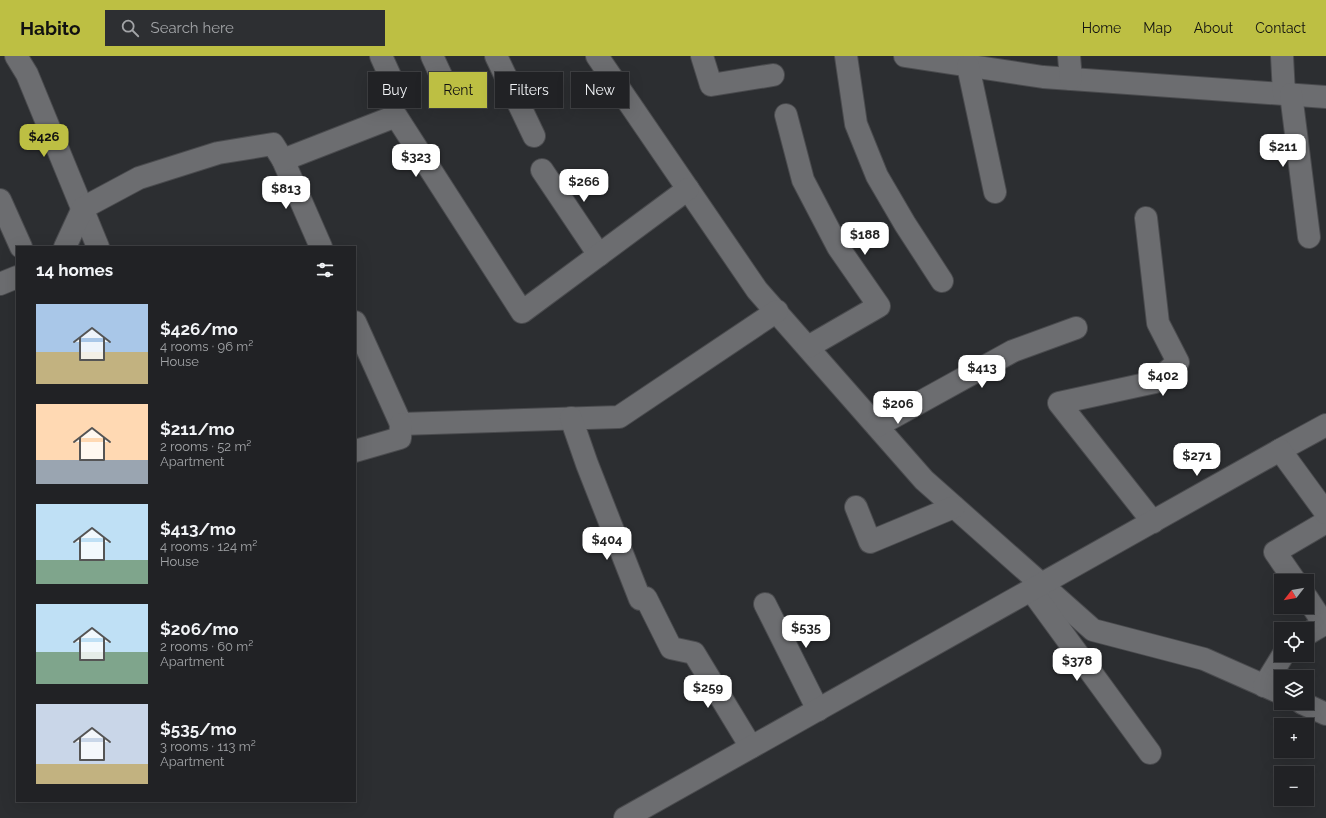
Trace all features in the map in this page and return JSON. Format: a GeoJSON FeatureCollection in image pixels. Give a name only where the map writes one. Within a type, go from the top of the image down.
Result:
{"type":"FeatureCollection","features":[{"type":"Feature","properties":{"kind":"street"},"geometry":{"type":"LineString","coordinates":[[16,56],[27,74],[98,246]]}},
{"type":"Feature","properties":{"kind":"street"},"geometry":{"type":"LineString","coordinates":[[381,56],[388,72]]}},
{"type":"Feature","properties":{"kind":"street"},"geometry":{"type":"LineString","coordinates":[[432,56],[439,72]]}},
{"type":"Feature","properties":{"kind":"street"},"geometry":{"type":"LineString","coordinates":[[496,56],[534,136]]}},
{"type":"Feature","properties":{"kind":"street"},"geometry":{"type":"LineString","coordinates":[[597,56],[758,290],[924,480],[954,507],[1036,587],[1093,630],[1204,659],[1272,690],[1281,662]]}},
{"type":"Feature","properties":{"kind":"street"},"geometry":{"type":"LineString","coordinates":[[702,56],[711,85],[773,75]]}},
{"type":"Feature","properties":{"kind":"street"},"geometry":{"type":"LineString","coordinates":[[846,56],[856,124],[877,176],[904,224],[942,281]]}},
{"type":"Feature","properties":{"kind":"street"},"geometry":{"type":"LineString","coordinates":[[905,56],[1043,77],[1326,96]]}},
{"type":"Feature","properties":{"kind":"street"},"geometry":{"type":"LineString","coordinates":[[1069,56],[1071,79]]}},
{"type":"Feature","properties":{"kind":"street"},"geometry":{"type":"LineString","coordinates":[[1282,56],[1309,237]]}},
{"type":"Feature","properties":{"kind":"street"},"geometry":{"type":"LineString","coordinates":[[968,66],[996,192]]}},
{"type":"Feature","properties":{"kind":"street"},"geometry":{"type":"LineString","coordinates":[[786,115],[803,180],[838,247],[878,306],[808,347]]}},
{"type":"Feature","properties":{"kind":"street"},"geometry":{"type":"LineString","coordinates":[[283,160],[396,116],[522,312],[688,188]]}},
{"type":"Feature","properties":{"kind":"street"},"geometry":{"type":"LineString","coordinates":[[65,246],[83,208],[139,178],[218,153],[273,144],[283,160],[321,246]]}},
{"type":"Feature","properties":{"kind":"street"},"geometry":{"type":"LineString","coordinates":[[542,170],[599,255]]}},
{"type":"Feature","properties":{"kind":"street"},"geometry":{"type":"LineString","coordinates":[[0,200],[22,246]]}},
{"type":"Feature","properties":{"kind":"street"},"geometry":{"type":"LineString","coordinates":[[1146,218],[1158,323],[1178,362],[1155,382],[1059,403],[1153,522]]}},
{"type":"Feature","properties":{"kind":"street"},"geometry":{"type":"LineString","coordinates":[[0,284],[16,277]]}},
{"type":"Feature","properties":{"kind":"street"},"geometry":{"type":"LineString","coordinates":[[401,424],[619,417],[777,312]]}},
{"type":"Feature","properties":{"kind":"street"},"geometry":{"type":"LineString","coordinates":[[356,327],[362,357],[401,424],[400,438],[356,451]]}},
{"type":"Feature","properties":{"kind":"street"},"geometry":{"type":"LineString","coordinates":[[877,426],[1013,351],[1076,328]]}},
{"type":"Feature","properties":{"kind":"street"},"geometry":{"type":"LineString","coordinates":[[571,418],[587,464],[640,599],[646,598],[671,648],[694,653],[751,747]]}},
{"type":"Feature","properties":{"kind":"street"},"geometry":{"type":"LineString","coordinates":[[625,818],[1326,425]]}},
{"type":"Feature","properties":{"kind":"street"},"geometry":{"type":"LineString","coordinates":[[1280,450],[1326,513]]}},
{"type":"Feature","properties":{"kind":"street"},"geometry":{"type":"LineString","coordinates":[[856,507],[870,542],[954,507]]}},
{"type":"Feature","properties":{"kind":"street"},"geometry":{"type":"LineString","coordinates":[[1290,574],[1275,552],[1326,522]]}},
{"type":"Feature","properties":{"kind":"street"},"geometry":{"type":"LineString","coordinates":[[1036,587],[1150,753]]}},
{"type":"Feature","properties":{"kind":"street"},"geometry":{"type":"LineString","coordinates":[[765,604],[818,710]]}},
{"type":"Feature","properties":{"kind":"street"},"geometry":{"type":"LineString","coordinates":[[1314,614],[1319,627]]}},
{"type":"Feature","properties":{"kind":"street"},"geometry":{"type":"LineString","coordinates":[[1314,708],[1326,714]]}}]}
